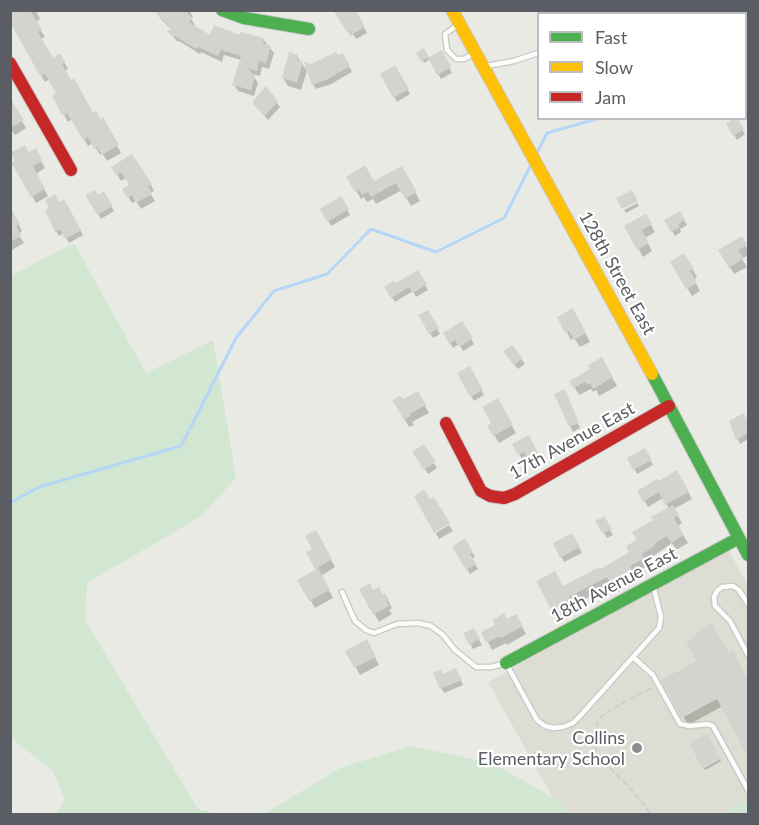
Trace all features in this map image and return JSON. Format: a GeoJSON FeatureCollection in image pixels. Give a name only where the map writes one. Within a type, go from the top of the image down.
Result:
{"type":"FeatureCollection","features":[{"type":"Feature","properties":{"kind":"street"},"geometry":{"type":"LineString","coordinates":[[222,10],[244,18],[309,29]]}},
{"type":"Feature","properties":{"kind":"street","name":"128th Street East"},"geometry":{"type":"LineString","coordinates":[[452,10],[748,555]]}},
{"type":"Feature","properties":{"kind":"street"},"geometry":{"type":"LineString","coordinates":[[10,63],[71,170]]}},
{"type":"Feature","properties":{"kind":"street","name":"17th Avenue East"},"geometry":{"type":"LineString","coordinates":[[446,423],[481,491],[490,496],[504,498],[515,494],[669,406]]}},
{"type":"Feature","properties":{"kind":"street","name":"18th Avenue East"},"geometry":{"type":"LineString","coordinates":[[507,663],[739,537]]}},
{"type":"Feature","properties":{"kind":"lane"},"geometry":{"type":"LineString","coordinates":[[460,24],[445,34],[447,50],[456,59],[464,59],[476,53]]}},
{"type":"Feature","properties":{"kind":"lane"},"geometry":{"type":"LineString","coordinates":[[483,67],[537,53]]}},
{"type":"Feature","properties":{"kind":"lane"},"geometry":{"type":"LineString","coordinates":[[342,592],[355,621],[366,630],[374,633],[397,624],[418,623],[431,626],[476,667],[491,667],[507,663],[537,720],[553,728],[573,723],[661,624],[660,610],[653,585]]}},
{"type":"Feature","properties":{"kind":"lane"},"geometry":{"type":"LineString","coordinates":[[748,604],[739,590],[733,586],[722,587],[714,597],[715,606],[730,621],[748,656]]}},
{"type":"Feature","properties":{"kind":"lane"},"geometry":{"type":"LineString","coordinates":[[633,657],[653,675],[680,724],[713,726],[748,790]]}},
{"type":"Feature","properties":{"kind":"path"},"geometry":{"type":"LineString","coordinates":[[651,814],[631,789],[597,756],[592,735],[605,713],[658,684]]}},
{"type":"Feature","properties":{"kind":"shaded area","name":"Collins Elementary School"},"geometry":{"type":"Polygon","coordinates":[[[728,549],[748,586],[748,814],[562,814],[488,682],[728,549]]]}},
{"type":"Feature","properties":{"kind":"green space"},"geometry":{"type":"Polygon","coordinates":[[[74,243],[146,373],[213,340],[236,478],[200,517],[87,583],[85,620],[198,809],[220,814],[55,814],[65,800],[53,771],[11,738],[11,276],[74,243]]]}},
{"type":"Feature","properties":{"kind":"green space"},"geometry":{"type":"Polygon","coordinates":[[[412,746],[494,764],[561,802],[572,814],[264,814],[342,767],[412,746]]]}},
{"type":"Feature","properties":{"kind":"green space"},"geometry":{"type":"Polygon","coordinates":[[[744,800],[748,814],[730,814],[727,809],[744,800]]]}},
{"type":"Feature","properties":{"kind":"building"},"geometry":{"type":"Polygon","coordinates":[[[12,10],[30,10],[42,30],[38,32],[53,58],[60,53],[65,62],[62,64],[71,80],[74,78],[93,113],[96,111],[100,119],[103,117],[119,145],[102,155],[97,147],[94,149],[88,137],[83,140],[67,113],[62,116],[52,95],[56,93],[45,74],[40,76],[10,22],[12,10]]]}},
{"type":"Feature","properties":{"kind":"building"},"geometry":{"type":"Polygon","coordinates":[[[153,10],[185,10],[192,18],[189,22],[210,35],[214,25],[240,35],[241,32],[264,38],[263,43],[271,46],[266,63],[259,61],[257,71],[247,68],[255,76],[251,90],[232,85],[241,56],[221,50],[218,56],[198,47],[196,49],[167,31],[171,28],[153,10]]]}},
{"type":"Feature","properties":{"kind":"building"},"geometry":{"type":"Polygon","coordinates":[[[333,10],[356,10],[365,27],[351,35],[333,10]]]}},
{"type":"Feature","properties":{"kind":"building"},"geometry":{"type":"Polygon","coordinates":[[[424,48],[429,57],[421,62],[416,53],[424,48]]]}},
{"type":"Feature","properties":{"kind":"building"},"geometry":{"type":"Polygon","coordinates":[[[442,50],[451,67],[437,75],[428,58],[442,50]]]}},
{"type":"Feature","properties":{"kind":"building"},"geometry":{"type":"Polygon","coordinates":[[[289,52],[298,55],[297,60],[303,62],[297,83],[282,78],[289,52]]]}},
{"type":"Feature","properties":{"kind":"building"},"geometry":{"type":"Polygon","coordinates":[[[336,52],[338,55],[343,53],[350,66],[312,85],[304,62],[311,64],[336,52]]]}},
{"type":"Feature","properties":{"kind":"building"},"geometry":{"type":"Polygon","coordinates":[[[395,65],[409,89],[393,98],[380,74],[395,65]]]}},
{"type":"Feature","properties":{"kind":"building"},"geometry":{"type":"Polygon","coordinates":[[[266,86],[278,101],[265,116],[253,104],[253,101],[266,86]]]}},
{"type":"Feature","properties":{"kind":"building"},"geometry":{"type":"Polygon","coordinates":[[[10,98],[24,120],[10,128],[10,98]]]}},
{"type":"Feature","properties":{"kind":"building"},"geometry":{"type":"Polygon","coordinates":[[[731,120],[738,120],[744,129],[733,136],[726,124],[731,120]]]}},
{"type":"Feature","properties":{"kind":"building"},"geometry":{"type":"Polygon","coordinates":[[[25,145],[29,152],[36,148],[43,161],[33,166],[45,189],[31,197],[11,162],[15,160],[10,153],[25,145]]]}},
{"type":"Feature","properties":{"kind":"building"},"geometry":{"type":"Polygon","coordinates":[[[132,154],[152,184],[148,186],[152,194],[136,203],[132,195],[127,198],[122,189],[129,185],[121,172],[116,175],[111,167],[132,154]]]}},
{"type":"Feature","properties":{"kind":"building"},"geometry":{"type":"Polygon","coordinates":[[[365,165],[374,181],[402,166],[417,192],[405,199],[396,183],[371,197],[368,192],[362,195],[359,190],[355,192],[346,177],[365,165]]]}},
{"type":"Feature","properties":{"kind":"building"},"geometry":{"type":"Polygon","coordinates":[[[95,190],[98,195],[104,191],[113,206],[97,215],[85,195],[95,190]]]}},
{"type":"Feature","properties":{"kind":"building"},"geometry":{"type":"Polygon","coordinates":[[[632,190],[638,201],[622,209],[616,198],[632,190]]]}},
{"type":"Feature","properties":{"kind":"building"},"geometry":{"type":"Polygon","coordinates":[[[55,194],[59,202],[64,199],[81,230],[65,239],[60,229],[55,232],[45,210],[49,208],[45,200],[55,194]]]}},
{"type":"Feature","properties":{"kind":"building"},"geometry":{"type":"Polygon","coordinates":[[[341,196],[349,209],[327,222],[320,209],[341,196]]]}},
{"type":"Feature","properties":{"kind":"building"},"geometry":{"type":"Polygon","coordinates":[[[10,207],[20,224],[16,226],[21,236],[10,242],[10,207]]]}},
{"type":"Feature","properties":{"kind":"building"},"geometry":{"type":"Polygon","coordinates":[[[680,211],[685,220],[678,224],[680,227],[671,232],[664,220],[680,211]]]}},
{"type":"Feature","properties":{"kind":"building"},"geometry":{"type":"Polygon","coordinates":[[[646,214],[652,224],[642,230],[649,243],[637,250],[624,226],[646,214]]]}},
{"type":"Feature","properties":{"kind":"building"},"geometry":{"type":"Polygon","coordinates":[[[742,236],[747,245],[738,250],[744,258],[729,268],[718,250],[742,236]]]}},
{"type":"Feature","properties":{"kind":"building"},"geometry":{"type":"Polygon","coordinates":[[[684,253],[694,269],[690,271],[697,283],[686,289],[670,262],[684,253]]]}},
{"type":"Feature","properties":{"kind":"building"},"geometry":{"type":"Polygon","coordinates":[[[418,270],[427,284],[413,293],[409,287],[391,298],[384,287],[418,270]]]}},
{"type":"Feature","properties":{"kind":"building"},"geometry":{"type":"Polygon","coordinates":[[[573,308],[586,333],[574,340],[569,331],[565,333],[557,317],[573,308]]]}},
{"type":"Feature","properties":{"kind":"building"},"geometry":{"type":"Polygon","coordinates":[[[428,310],[439,328],[429,334],[418,315],[428,310]]]}},
{"type":"Feature","properties":{"kind":"building"},"geometry":{"type":"Polygon","coordinates":[[[462,321],[473,338],[459,347],[455,340],[449,344],[443,333],[462,321]]]}},
{"type":"Feature","properties":{"kind":"building"},"geometry":{"type":"Polygon","coordinates":[[[512,345],[523,358],[514,365],[503,351],[512,345]]]}},
{"type":"Feature","properties":{"kind":"building"},"geometry":{"type":"Polygon","coordinates":[[[602,357],[613,377],[593,389],[590,383],[587,385],[585,382],[573,388],[569,381],[590,369],[588,365],[602,357]]]}},
{"type":"Feature","properties":{"kind":"building"},"geometry":{"type":"Polygon","coordinates":[[[470,366],[483,390],[470,397],[457,373],[470,366]]]}},
{"type":"Feature","properties":{"kind":"building"},"geometry":{"type":"Polygon","coordinates":[[[565,389],[579,423],[569,427],[554,394],[565,389]]]}},
{"type":"Feature","properties":{"kind":"building"},"geometry":{"type":"Polygon","coordinates":[[[418,391],[426,405],[409,414],[411,416],[404,420],[392,400],[400,396],[403,399],[418,391]]]}},
{"type":"Feature","properties":{"kind":"building"},"geometry":{"type":"Polygon","coordinates":[[[498,398],[513,425],[493,436],[487,426],[491,423],[482,407],[498,398]]]}},
{"type":"Feature","properties":{"kind":"building"},"geometry":{"type":"Polygon","coordinates":[[[744,413],[748,422],[748,433],[736,440],[729,421],[744,413]]]}},
{"type":"Feature","properties":{"kind":"building"},"geometry":{"type":"Polygon","coordinates":[[[529,435],[538,453],[528,458],[524,452],[518,455],[512,444],[529,435]]]}},
{"type":"Feature","properties":{"kind":"building"},"geometry":{"type":"Polygon","coordinates":[[[424,444],[436,462],[424,470],[412,452],[424,444]]]}},
{"type":"Feature","properties":{"kind":"building"},"geometry":{"type":"Polygon","coordinates":[[[645,448],[652,460],[633,470],[627,458],[645,448]]]}},
{"type":"Feature","properties":{"kind":"building"},"geometry":{"type":"Polygon","coordinates":[[[677,470],[689,492],[665,505],[659,492],[643,502],[637,491],[677,470]]]}},
{"type":"Feature","properties":{"kind":"building"},"geometry":{"type":"Polygon","coordinates":[[[424,490],[430,499],[434,497],[450,523],[434,533],[414,496],[424,490]]]}},
{"type":"Feature","properties":{"kind":"building"},"geometry":{"type":"Polygon","coordinates":[[[673,505],[679,515],[674,518],[684,535],[671,543],[667,536],[654,544],[655,546],[642,554],[644,558],[630,566],[633,573],[612,585],[607,577],[569,597],[567,604],[559,608],[561,611],[554,615],[536,581],[555,571],[563,586],[599,567],[600,569],[629,552],[626,546],[637,540],[632,532],[653,520],[651,517],[673,505]]]}},
{"type":"Feature","properties":{"kind":"building"},"geometry":{"type":"Polygon","coordinates":[[[604,516],[612,529],[603,534],[595,521],[604,516]]]}},
{"type":"Feature","properties":{"kind":"building"},"geometry":{"type":"Polygon","coordinates":[[[316,530],[332,559],[315,569],[306,552],[312,549],[305,536],[316,530]]]}},
{"type":"Feature","properties":{"kind":"building"},"geometry":{"type":"Polygon","coordinates":[[[572,533],[580,547],[560,558],[553,543],[572,533]]]}},
{"type":"Feature","properties":{"kind":"building"},"geometry":{"type":"Polygon","coordinates":[[[465,538],[473,552],[470,554],[476,564],[466,570],[452,547],[465,538]]]}},
{"type":"Feature","properties":{"kind":"building"},"geometry":{"type":"Polygon","coordinates":[[[318,568],[330,590],[309,601],[297,580],[318,568]]]}},
{"type":"Feature","properties":{"kind":"building"},"geometry":{"type":"Polygon","coordinates":[[[370,583],[373,590],[379,587],[389,600],[386,601],[389,606],[373,615],[359,589],[370,583]]]}},
{"type":"Feature","properties":{"kind":"building"},"geometry":{"type":"Polygon","coordinates":[[[504,613],[507,619],[516,614],[523,626],[486,643],[481,632],[495,625],[493,620],[504,613]]]}},
{"type":"Feature","properties":{"kind":"building"},"geometry":{"type":"Polygon","coordinates":[[[712,623],[729,653],[733,651],[748,680],[748,757],[717,699],[682,718],[661,680],[697,661],[686,642],[698,635],[696,632],[712,623]]]}},
{"type":"Feature","properties":{"kind":"building"},"geometry":{"type":"Polygon","coordinates":[[[474,628],[480,639],[469,645],[463,633],[474,628]]]}},
{"type":"Feature","properties":{"kind":"building"},"geometry":{"type":"Polygon","coordinates":[[[367,639],[376,657],[354,668],[345,651],[367,639]]]}},
{"type":"Feature","properties":{"kind":"building"},"geometry":{"type":"Polygon","coordinates":[[[456,668],[462,680],[440,689],[433,673],[441,669],[443,674],[456,668]]]}},
{"type":"Feature","properties":{"kind":"building"},"geometry":{"type":"Polygon","coordinates":[[[707,734],[721,759],[703,769],[689,743],[707,734]]]}},
{"type":"Feature","properties":{"kind":"waterway"},"geometry":{"type":"LineString","coordinates":[[536,155],[547,133],[593,120]]}},
{"type":"Feature","properties":{"kind":"waterway"},"geometry":{"type":"LineString","coordinates":[[10,503],[39,487],[181,446],[236,338],[274,291],[327,274],[371,229],[436,252],[504,218],[532,163]]}},
{"type":"Feature","properties":{"kind":"traffic: fast"},"geometry":{"type":"LineString","coordinates":[[222,10],[244,18],[309,29]]}},
{"type":"Feature","properties":{"kind":"traffic: fast"},"geometry":{"type":"LineString","coordinates":[[652,374],[748,555]]}},
{"type":"Feature","properties":{"kind":"traffic: fast"},"geometry":{"type":"LineString","coordinates":[[506,663],[739,538]]}},
{"type":"Feature","properties":{"kind":"traffic: slow"},"geometry":{"type":"LineString","coordinates":[[452,10],[652,374]]}},
{"type":"Feature","properties":{"kind":"traffic: jam"},"geometry":{"type":"LineString","coordinates":[[10,63],[71,170]]}},
{"type":"Feature","properties":{"kind":"traffic: jam"},"geometry":{"type":"LineString","coordinates":[[446,423],[481,491],[490,496],[504,498],[515,494],[669,406]]}},
{"type":"Feature","properties":{"kind":"place","name":"Collins Elementary School"},"geometry":{"type":"Point","coordinates":[637,748]}}]}
